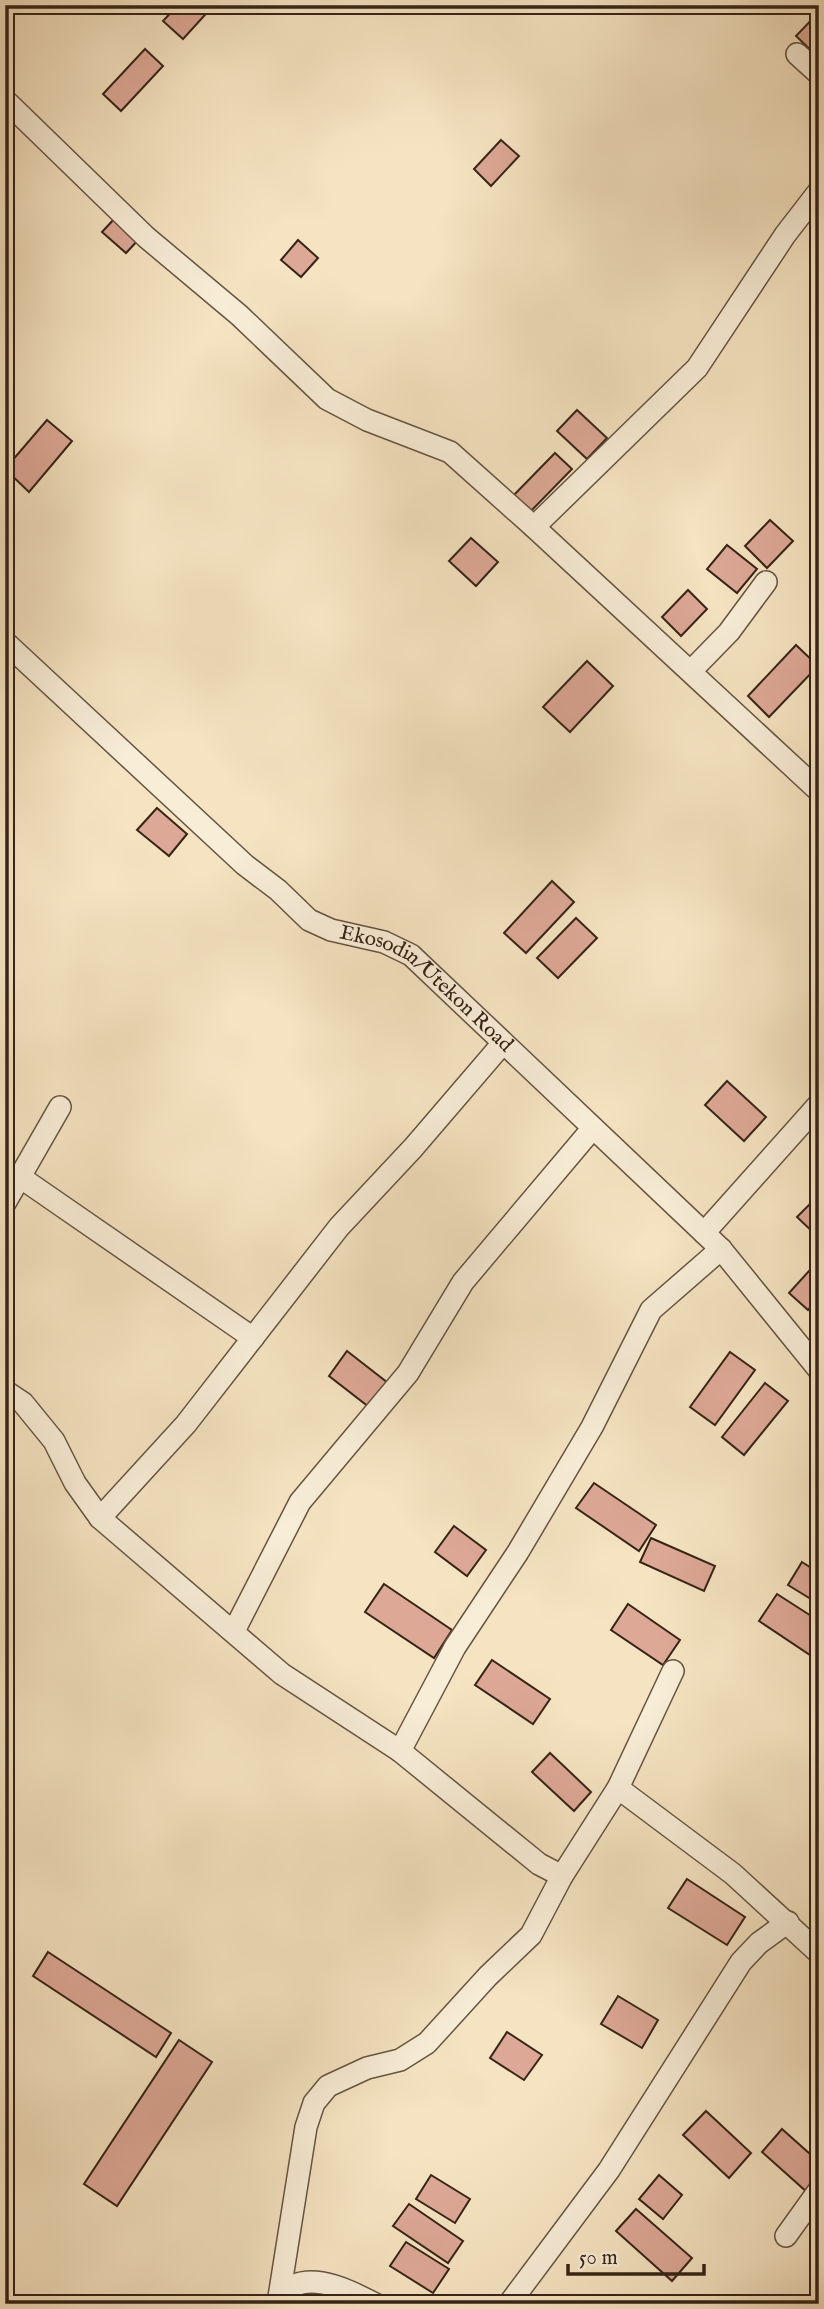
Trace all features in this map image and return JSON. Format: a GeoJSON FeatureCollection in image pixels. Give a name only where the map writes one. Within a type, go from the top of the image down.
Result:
{"type":"FeatureCollection","features":[{"type":"Feature","properties":{"kind":"street"},"geometry":{"type":"LineString","coordinates":[[797,54],[819,74]]}},
{"type":"Feature","properties":{"kind":"street"},"geometry":{"type":"LineString","coordinates":[[5,100],[146,237],[239,315],[327,399],[367,420],[450,452],[819,791]]}},
{"type":"Feature","properties":{"kind":"street"},"geometry":{"type":"LineString","coordinates":[[534,527],[697,368],[785,235],[819,191]]}},
{"type":"Feature","properties":{"kind":"street"},"geometry":{"type":"LineString","coordinates":[[691,671],[729,632],[766,582]]}},
{"type":"Feature","properties":{"kind":"street","name":"Ekosodin/Utekon Road"},"geometry":{"type":"LineString","coordinates":[[5,642],[245,865],[278,890],[309,920],[331,930],[384,942],[411,955],[721,1249],[819,1370]]}},
{"type":"Feature","properties":{"kind":"street"},"geometry":{"type":"LineString","coordinates":[[100,1518],[186,1424],[339,1227],[503,1043]]}},
{"type":"Feature","properties":{"kind":"street"},"geometry":{"type":"LineString","coordinates":[[704,1233],[819,1104]]}},
{"type":"Feature","properties":{"kind":"street"},"geometry":{"type":"LineString","coordinates":[[5,1203],[60,1107]]}},
{"type":"Feature","properties":{"kind":"street"},"geometry":{"type":"LineString","coordinates":[[234,1631],[300,1503],[408,1374],[463,1282],[592,1129]]}},
{"type":"Feature","properties":{"kind":"street"},"geometry":{"type":"LineString","coordinates":[[20,1177],[253,1338]]}},
{"type":"Feature","properties":{"kind":"street"},"geometry":{"type":"LineString","coordinates":[[400,1751],[455,1647],[518,1552],[592,1427],[651,1310],[721,1249]]}},
{"type":"Feature","properties":{"kind":"street"},"geometry":{"type":"LineString","coordinates":[[5,1391],[23,1403],[54,1441],[75,1483],[100,1518],[282,1674],[400,1751],[539,1864],[562,1876]]}},
{"type":"Feature","properties":{"kind":"street"},"geometry":{"type":"LineString","coordinates":[[278,2300],[306,2127],[314,2103],[328,2087],[367,2068],[400,2060],[428,2043],[488,1976],[531,1935],[562,1876],[618,1788],[673,1671]]}},
{"type":"Feature","properties":{"kind":"street"},"geometry":{"type":"LineString","coordinates":[[618,1788],[733,1874],[819,1953]]}},
{"type":"Feature","properties":{"kind":"street"},"geometry":{"type":"LineString","coordinates":[[509,2304],[609,2170],[741,1962],[759,1942],[788,1922]]}},
{"type":"Feature","properties":{"kind":"street"},"geometry":{"type":"LineString","coordinates":[[786,2236],[819,2190]]}},
{"type":"Feature","properties":{"kind":"street"},"geometry":{"type":"LineString","coordinates":[[278,2300],[301,2283],[323,2280],[374,2304]]}},
{"type":"Feature","properties":{"kind":"building"},"geometry":{"type":"Polygon","coordinates":[[[178,5],[214,5],[183,39],[163,21],[178,5]]]}},
{"type":"Feature","properties":{"kind":"building"},"geometry":{"type":"Polygon","coordinates":[[[819,12],[819,58],[796,36],[819,12]]]}},
{"type":"Feature","properties":{"kind":"building"},"geometry":{"type":"Polygon","coordinates":[[[145,49],[163,66],[121,111],[103,94],[145,49]]]}},
{"type":"Feature","properties":{"kind":"building"},"geometry":{"type":"Polygon","coordinates":[[[501,140],[519,156],[491,186],[474,169],[501,140]]]}},
{"type":"Feature","properties":{"kind":"building"},"geometry":{"type":"Polygon","coordinates":[[[116,217],[140,238],[126,253],[102,232],[116,217]]]}},
{"type":"Feature","properties":{"kind":"building"},"geometry":{"type":"Polygon","coordinates":[[[298,240],[318,258],[301,277],[281,260],[298,240]]]}},
{"type":"Feature","properties":{"kind":"building"},"geometry":{"type":"Polygon","coordinates":[[[577,410],[607,438],[587,459],[557,431],[577,410]]]}},
{"type":"Feature","properties":{"kind":"building"},"geometry":{"type":"Polygon","coordinates":[[[47,420],[72,441],[29,492],[5,469],[47,420]]]}},
{"type":"Feature","properties":{"kind":"building"},"geometry":{"type":"Polygon","coordinates":[[[555,453],[572,469],[528,514],[511,498],[555,453]]]}},
{"type":"Feature","properties":{"kind":"building"},"geometry":{"type":"Polygon","coordinates":[[[770,520],[793,541],[767,568],[745,546],[770,520]]]}},
{"type":"Feature","properties":{"kind":"building"},"geometry":{"type":"Polygon","coordinates":[[[471,538],[498,562],[476,586],[449,561],[471,538]]]}},
{"type":"Feature","properties":{"kind":"building"},"geometry":{"type":"Polygon","coordinates":[[[727,545],[757,569],[737,593],[707,569],[727,545]]]}},
{"type":"Feature","properties":{"kind":"building"},"geometry":{"type":"Polygon","coordinates":[[[688,590],[707,609],[681,636],[662,617],[688,590]]]}},
{"type":"Feature","properties":{"kind":"building"},"geometry":{"type":"Polygon","coordinates":[[[796,645],[818,666],[769,717],[748,696],[796,645]]]}},
{"type":"Feature","properties":{"kind":"building"},"geometry":{"type":"Polygon","coordinates":[[[587,661],[613,686],[570,732],[543,707],[587,661]]]}},
{"type":"Feature","properties":{"kind":"building"},"geometry":{"type":"Polygon","coordinates":[[[157,808],[187,834],[169,856],[137,830],[157,808]]]}},
{"type":"Feature","properties":{"kind":"building"},"geometry":{"type":"Polygon","coordinates":[[[552,881],[574,902],[526,953],[504,933],[552,881]]]}},
{"type":"Feature","properties":{"kind":"building"},"geometry":{"type":"Polygon","coordinates":[[[576,918],[597,938],[558,978],[537,958],[576,918]]]}},
{"type":"Feature","properties":{"kind":"building"},"geometry":{"type":"Polygon","coordinates":[[[727,1081],[766,1117],[744,1141],[705,1105],[727,1081]]]}},
{"type":"Feature","properties":{"kind":"building"},"geometry":{"type":"Polygon","coordinates":[[[819,1195],[819,1234],[817,1236],[797,1217],[819,1195]]]}},
{"type":"Feature","properties":{"kind":"building"},"geometry":{"type":"Polygon","coordinates":[[[819,1260],[819,1298],[808,1310],[789,1293],[819,1260]]]}},
{"type":"Feature","properties":{"kind":"building"},"geometry":{"type":"Polygon","coordinates":[[[347,1351],[388,1383],[369,1407],[329,1376],[347,1351]]]}},
{"type":"Feature","properties":{"kind":"building"},"geometry":{"type":"Polygon","coordinates":[[[730,1352],[755,1370],[715,1425],[690,1407],[730,1352]]]}},
{"type":"Feature","properties":{"kind":"building"},"geometry":{"type":"Polygon","coordinates":[[[765,1383],[788,1401],[744,1455],[722,1437],[765,1383]]]}},
{"type":"Feature","properties":{"kind":"building"},"geometry":{"type":"Polygon","coordinates":[[[594,1483],[656,1525],[639,1551],[576,1508],[594,1483]]]}},
{"type":"Feature","properties":{"kind":"building"},"geometry":{"type":"Polygon","coordinates":[[[454,1526],[486,1550],[467,1576],[435,1552],[454,1526]]]}},
{"type":"Feature","properties":{"kind":"building"},"geometry":{"type":"Polygon","coordinates":[[[651,1538],[715,1566],[704,1591],[640,1562],[651,1538]]]}},
{"type":"Feature","properties":{"kind":"building"},"geometry":{"type":"Polygon","coordinates":[[[802,1562],[819,1573],[819,1604],[788,1585],[802,1562]]]}},
{"type":"Feature","properties":{"kind":"building"},"geometry":{"type":"Polygon","coordinates":[[[384,1584],[452,1630],[434,1658],[365,1612],[384,1584]]]}},
{"type":"Feature","properties":{"kind":"building"},"geometry":{"type":"Polygon","coordinates":[[[777,1594],[819,1621],[819,1654],[816,1659],[759,1621],[777,1594]]]}},
{"type":"Feature","properties":{"kind":"building"},"geometry":{"type":"Polygon","coordinates":[[[628,1604],[680,1640],[663,1665],[611,1630],[628,1604]]]}},
{"type":"Feature","properties":{"kind":"building"},"geometry":{"type":"Polygon","coordinates":[[[492,1660],[550,1699],[533,1724],[475,1685],[492,1660]]]}},
{"type":"Feature","properties":{"kind":"building"},"geometry":{"type":"Polygon","coordinates":[[[550,1753],[591,1792],[574,1811],[532,1772],[550,1753]]]}},
{"type":"Feature","properties":{"kind":"building"},"geometry":{"type":"Polygon","coordinates":[[[687,1879],[745,1917],[727,1945],[668,1908],[687,1879]]]}},
{"type":"Feature","properties":{"kind":"building"},"geometry":{"type":"Polygon","coordinates":[[[48,1952],[171,2033],[156,2057],[33,1976],[48,1952]]]}},
{"type":"Feature","properties":{"kind":"building"},"geometry":{"type":"Polygon","coordinates":[[[618,1996],[658,2020],[642,2048],[601,2024],[618,1996]]]}},
{"type":"Feature","properties":{"kind":"building"},"geometry":{"type":"Polygon","coordinates":[[[507,2032],[542,2055],[524,2080],[490,2058],[507,2032]]]}},
{"type":"Feature","properties":{"kind":"building"},"geometry":{"type":"Polygon","coordinates":[[[179,2040],[212,2062],[117,2206],[84,2184],[179,2040]]]}},
{"type":"Feature","properties":{"kind":"building"},"geometry":{"type":"Polygon","coordinates":[[[706,2111],[751,2153],[729,2178],[683,2135],[706,2111]]]}},
{"type":"Feature","properties":{"kind":"building"},"geometry":{"type":"Polygon","coordinates":[[[782,2129],[819,2162],[819,2181],[808,2193],[762,2152],[782,2129]]]}},
{"type":"Feature","properties":{"kind":"building"},"geometry":{"type":"Polygon","coordinates":[[[431,2175],[470,2199],[455,2223],[416,2199],[431,2175]]]}},
{"type":"Feature","properties":{"kind":"building"},"geometry":{"type":"Polygon","coordinates":[[[659,2175],[682,2195],[663,2219],[639,2199],[659,2175]]]}},
{"type":"Feature","properties":{"kind":"building"},"geometry":{"type":"Polygon","coordinates":[[[409,2204],[463,2241],[448,2263],[393,2226],[409,2204]]]}},
{"type":"Feature","properties":{"kind":"building"},"geometry":{"type":"Polygon","coordinates":[[[636,2209],[692,2258],[672,2281],[616,2231],[636,2209]]]}},
{"type":"Feature","properties":{"kind":"building"},"geometry":{"type":"Polygon","coordinates":[[[406,2242],[449,2269],[433,2293],[390,2266],[406,2242]]]}},
{"type":"Feature","properties":{"kind":"building"},"geometry":{"type":"Polygon","coordinates":[[[819,2287],[819,2304],[803,2304],[819,2287]]]}}]}
